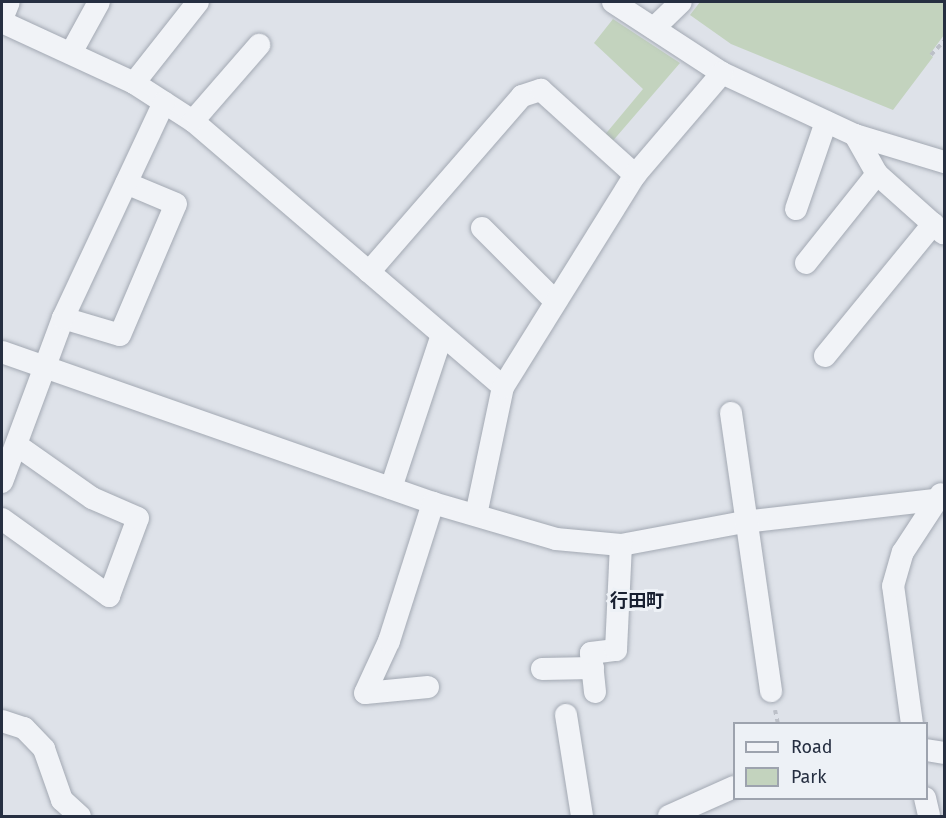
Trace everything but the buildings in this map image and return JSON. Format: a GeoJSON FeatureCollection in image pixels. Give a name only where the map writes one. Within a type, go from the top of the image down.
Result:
{"type":"FeatureCollection","features":[{"type":"Feature","properties":{"kind":"street"},"geometry":{"type":"LineString","coordinates":[[9,2],[2,21],[134,83],[193,121],[503,387]]}},
{"type":"Feature","properties":{"kind":"street"},"geometry":{"type":"LineString","coordinates":[[71,53],[99,2]]}},
{"type":"Feature","properties":{"kind":"street"},"geometry":{"type":"LineString","coordinates":[[134,83],[198,2]]}},
{"type":"Feature","properties":{"kind":"street"},"geometry":{"type":"LineString","coordinates":[[613,2],[722,73],[855,135],[945,162]]}},
{"type":"Feature","properties":{"kind":"street"},"geometry":{"type":"LineString","coordinates":[[654,28],[681,2]]}},
{"type":"Feature","properties":{"kind":"street"},"geometry":{"type":"LineString","coordinates":[[193,121],[259,45]]}},
{"type":"Feature","properties":{"kind":"street"},"geometry":{"type":"LineString","coordinates":[[476,515],[503,387],[554,300],[635,175],[722,73]]}},
{"type":"Feature","properties":{"kind":"street"},"geometry":{"type":"LineString","coordinates":[[369,272],[522,96],[541,90],[635,175]]}},
{"type":"Feature","properties":{"kind":"street"},"geometry":{"type":"LineString","coordinates":[[2,482],[18,446],[63,318],[164,102]]}},
{"type":"Feature","properties":{"kind":"street"},"geometry":{"type":"LineString","coordinates":[[796,209],[826,122]]}},
{"type":"Feature","properties":{"kind":"street"},"geometry":{"type":"LineString","coordinates":[[825,356],[939,229],[877,174],[855,135]]}},
{"type":"Feature","properties":{"kind":"street"},"geometry":{"type":"LineString","coordinates":[[806,263],[877,174]]}},
{"type":"Feature","properties":{"kind":"street"},"geometry":{"type":"LineString","coordinates":[[63,318],[120,335],[176,204],[126,183]]}},
{"type":"Feature","properties":{"kind":"street"},"geometry":{"type":"LineString","coordinates":[[482,228],[554,300]]}},
{"type":"Feature","properties":{"kind":"street"},"geometry":{"type":"LineString","coordinates":[[391,489],[442,335]]}},
{"type":"Feature","properties":{"kind":"street"},"geometry":{"type":"LineString","coordinates":[[2,352],[391,489],[556,539],[621,545],[744,522],[940,495]]}},
{"type":"Feature","properties":{"kind":"street"},"geometry":{"type":"LineString","coordinates":[[730,413],[744,522],[771,691]]}},
{"type":"Feature","properties":{"kind":"street"},"geometry":{"type":"LineString","coordinates":[[2,519],[109,597],[138,518],[93,498],[18,446]]}},
{"type":"Feature","properties":{"kind":"street"},"geometry":{"type":"LineString","coordinates":[[912,722],[893,586],[903,552],[940,495]]}},
{"type":"Feature","properties":{"kind":"street"},"geometry":{"type":"LineString","coordinates":[[428,687],[365,693],[389,641],[433,503]]}},
{"type":"Feature","properties":{"kind":"street"},"geometry":{"type":"LineString","coordinates":[[595,692],[591,653],[616,650],[621,545]]}},
{"type":"Feature","properties":{"kind":"street"},"geometry":{"type":"LineString","coordinates":[[542,669],[593,668]]}},
{"type":"Feature","properties":{"kind":"street"},"geometry":{"type":"LineString","coordinates":[[566,715],[582,816]]}},
{"type":"Feature","properties":{"kind":"street"},"geometry":{"type":"LineString","coordinates":[[2,721],[24,728],[44,749],[62,800],[80,816]]}},
{"type":"Feature","properties":{"kind":"street"},"geometry":{"type":"LineString","coordinates":[[928,750],[945,753]]}},
{"type":"Feature","properties":{"kind":"street"},"geometry":{"type":"LineString","coordinates":[[669,816],[717,809],[733,789]]}},
{"type":"Feature","properties":{"kind":"street"},"geometry":{"type":"LineString","coordinates":[[926,800],[929,816]]}},
{"type":"Feature","properties":{"kind":"path"},"geometry":{"type":"LineString","coordinates":[[931,55],[945,41]]}},
{"type":"Feature","properties":{"kind":"green space"},"geometry":{"type":"Polygon","coordinates":[[[700,2],[944,2],[944,35],[930,54],[933,57],[893,110],[731,44],[690,15],[700,2]]]}},
{"type":"Feature","properties":{"kind":"green space"},"geometry":{"type":"Polygon","coordinates":[[[613,19],[680,63],[611,143],[603,137],[643,89],[594,43],[613,19]]]}},
{"type":"Feature","properties":{"kind":"district","name":"行田町"},"geometry":{"type":"Point","coordinates":[637,601]}}]}
